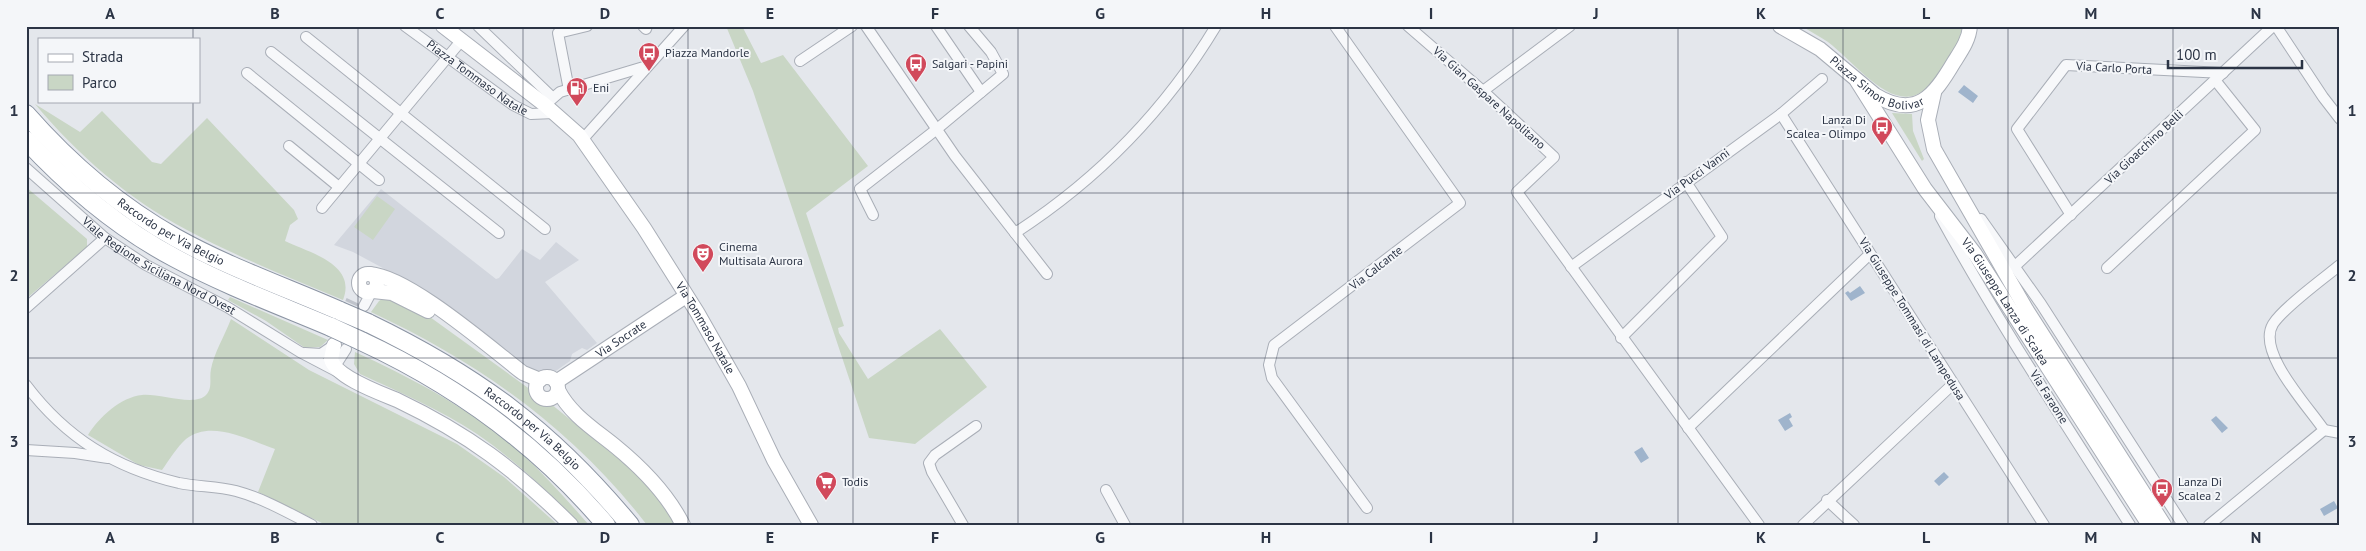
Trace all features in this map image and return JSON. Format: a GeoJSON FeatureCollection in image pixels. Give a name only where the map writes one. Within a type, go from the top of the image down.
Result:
{"type":"FeatureCollection","features":[{"type":"Feature","properties":{"kind":"highway","name":"Raccordo per Via Belgio"},"geometry":{"type":"LineString","coordinates":[[26,114],[86,174],[151,223],[218,258],[356,310],[435,357],[514,410],[542,431],[588,475],[630,525]]}},
{"type":"Feature","properties":{"kind":"highway","name":"Raccordo per Via Belgio"},"geometry":{"type":"LineString","coordinates":[[26,140],[79,192],[152,245],[196,269],[343,340],[398,358],[456,392],[505,426],[552,467],[606,525]]}},
{"type":"Feature","properties":{"kind":"street","name":"Piazza Tommaso Natale"},"geometry":{"type":"LineString","coordinates":[[405,26],[513,105],[531,114],[550,105]]}},
{"type":"Feature","properties":{"kind":"street","name":"Piazza Tommaso Natale"},"geometry":{"type":"LineString","coordinates":[[443,26],[550,105]]}},
{"type":"Feature","properties":{"kind":"street","name":"Piazza Tommaso Natale"},"geometry":{"type":"LineString","coordinates":[[478,26],[582,140]]}},
{"type":"Feature","properties":{"kind":"street"},"geometry":{"type":"LineString","coordinates":[[569,90],[557,30],[588,26]]}},
{"type":"Feature","properties":{"kind":"street"},"geometry":{"type":"LineString","coordinates":[[643,26],[646,29],[648,26]]}},
{"type":"Feature","properties":{"kind":"street"},"geometry":{"type":"LineString","coordinates":[[582,140],[684,26]]}},
{"type":"Feature","properties":{"kind":"street"},"geometry":{"type":"LineString","coordinates":[[800,61],[852,26]]}},
{"type":"Feature","properties":{"kind":"street"},"geometry":{"type":"LineString","coordinates":[[866,26],[937,130],[1047,274]]}},
{"type":"Feature","properties":{"kind":"street"},"geometry":{"type":"LineString","coordinates":[[936,26],[982,92]]}},
{"type":"Feature","properties":{"kind":"street"},"geometry":{"type":"LineString","coordinates":[[873,216],[860,189],[937,130],[1003,74],[991,52],[969,26]]}},
{"type":"Feature","properties":{"kind":"street"},"geometry":{"type":"LineString","coordinates":[[1015,233],[1082,184],[1149,119],[1184,76],[1216,26]]}},
{"type":"Feature","properties":{"kind":"street","name":"Via Calcante"},"geometry":{"type":"LineString","coordinates":[[1335,26],[1460,203],[1274,345],[1269,365],[1272,378],[1367,508]]}},
{"type":"Feature","properties":{"kind":"street","name":"Via Gian Gaspare Napolitano"},"geometry":{"type":"LineString","coordinates":[[1408,26],[1483,91],[1554,157],[1517,192],[1759,525]]}},
{"type":"Feature","properties":{"kind":"street"},"geometry":{"type":"LineString","coordinates":[[1483,91],[1570,26]]}},
{"type":"Feature","properties":{"kind":"street","name":"Piazza Simon Bolivar"},"geometry":{"type":"LineString","coordinates":[[1780,26],[1820,50],[1875,95],[1894,105],[1919,103],[1934,93],[1965,43],[1970,26]]}},
{"type":"Feature","properties":{"kind":"street"},"geometry":{"type":"LineString","coordinates":[[1965,43],[1976,26]]}},
{"type":"Feature","properties":{"kind":"street"},"geometry":{"type":"LineString","coordinates":[[2275,26],[2322,97],[2340,119]]}},
{"type":"Feature","properties":{"kind":"street","name":"Via Gioacchino Belli"},"geometry":{"type":"LineString","coordinates":[[2014,267],[2275,26]]}},
{"type":"Feature","properties":{"kind":"street"},"geometry":{"type":"LineString","coordinates":[[306,37],[546,228]]}},
{"type":"Feature","properties":{"kind":"street"},"geometry":{"type":"LineString","coordinates":[[322,208],[461,41]]}},
{"type":"Feature","properties":{"kind":"street"},"geometry":{"type":"LineString","coordinates":[[271,52],[499,233]]}},
{"type":"Feature","properties":{"kind":"street"},"geometry":{"type":"LineString","coordinates":[[550,105],[569,90],[630,73],[651,64]]}},
{"type":"Feature","properties":{"kind":"street","name":"Via Carlo Porta"},"geometry":{"type":"LineString","coordinates":[[2071,215],[2017,129],[2066,65],[2219,77]]}},
{"type":"Feature","properties":{"kind":"street"},"geometry":{"type":"LineString","coordinates":[[247,72],[379,180]]}},
{"type":"Feature","properties":{"kind":"street"},"geometry":{"type":"LineString","coordinates":[[2106,268],[2255,130],[2219,77]]}},
{"type":"Feature","properties":{"kind":"street","name":"Via Pucci Vanni"},"geometry":{"type":"LineString","coordinates":[[1571,267],[1781,114],[1822,79]]}},
{"type":"Feature","properties":{"kind":"street","name":"Via Giuseppe Lanza di Scalea"},"geometry":{"type":"LineString","coordinates":[[1857,81],[1925,189],[1975,254],[2149,525]]}},
{"type":"Feature","properties":{"kind":"street","name":"Via Giuseppe Lanza di Scalea"},"geometry":{"type":"LineString","coordinates":[[1934,93],[1929,110],[1929,134],[1934,149],[1990,250],[2026,309],[2164,525]]}},
{"type":"Feature","properties":{"kind":"street","name":"Via Giuseppe Tommasi di Lampedusa"},"geometry":{"type":"LineString","coordinates":[[1781,114],[2044,525]]}},
{"type":"Feature","properties":{"kind":"street","name":"Via Tommaso Natale"},"geometry":{"type":"LineString","coordinates":[[582,140],[644,228],[686,296],[739,386],[774,460],[810,525]]}},
{"type":"Feature","properties":{"kind":"street"},"geometry":{"type":"LineString","coordinates":[[289,146],[339,187]]}},
{"type":"Feature","properties":{"kind":"street","name":"Viale Regione Siciliana Nord Ovest"},"geometry":{"type":"LineString","coordinates":[[26,168],[105,238],[146,265],[230,309],[300,352],[416,410],[481,446],[505,464],[570,525]]}},
{"type":"Feature","properties":{"kind":"street","name":"Via Giuseppe Lanza di Scalea"},"geometry":{"type":"LineString","coordinates":[[1951,177],[2041,304],[2183,525]]}},
{"type":"Feature","properties":{"kind":"street"},"geometry":{"type":"LineString","coordinates":[[1622,338],[1722,237],[1686,182]]}},
{"type":"Feature","properties":{"kind":"street","name":"Via Faraone"},"geometry":{"type":"LineString","coordinates":[[1925,189],[1961,255],[2130,525]]}},
{"type":"Feature","properties":{"kind":"street"},"geometry":{"type":"LineString","coordinates":[[26,308],[105,238]]}},
{"type":"Feature","properties":{"kind":"street"},"geometry":{"type":"LineString","coordinates":[[1688,428],[1870,254]]}},
{"type":"Feature","properties":{"kind":"street"},"geometry":{"type":"LineString","coordinates":[[2340,265],[2278,318],[2270,332],[2272,355],[2324,430],[2340,433]]}},
{"type":"Feature","properties":{"kind":"street"},"geometry":{"type":"LineString","coordinates":[[356,310],[358,285],[361,276],[370,274],[386,276],[412,291],[538,384],[539,395],[545,399],[554,396],[557,386]]}},
{"type":"Feature","properties":{"kind":"street"},"geometry":{"type":"LineString","coordinates":[[356,310],[377,286],[376,280],[370,274]]}},
{"type":"Feature","properties":{"kind":"street"},"geometry":{"type":"LineString","coordinates":[[358,285],[363,291],[392,293],[425,309],[525,383],[538,384],[547,377],[557,386],[571,410],[638,466],[654,482],[683,525]]}},
{"type":"Feature","properties":{"kind":"street","name":"Via Socrate"},"geometry":{"type":"LineString","coordinates":[[557,386],[686,296]]}},
{"type":"Feature","properties":{"kind":"street"},"geometry":{"type":"LineString","coordinates":[[300,352],[321,354],[343,340]]}},
{"type":"Feature","properties":{"kind":"street"},"geometry":{"type":"LineString","coordinates":[[331,367],[331,355],[343,340]]}},
{"type":"Feature","properties":{"kind":"street"},"geometry":{"type":"LineString","coordinates":[[1803,525],[1827,500],[1953,384]]}},
{"type":"Feature","properties":{"kind":"street"},"geometry":{"type":"LineString","coordinates":[[26,385],[55,418],[76,438],[109,458],[138,472],[181,484],[234,490],[250,495],[312,525]]}},
{"type":"Feature","properties":{"kind":"street"},"geometry":{"type":"LineString","coordinates":[[963,525],[932,472],[929,463],[935,455],[976,426]]}},
{"type":"Feature","properties":{"kind":"street"},"geometry":{"type":"LineString","coordinates":[[2209,525],[2324,430]]}},
{"type":"Feature","properties":{"kind":"street"},"geometry":{"type":"LineString","coordinates":[[26,450],[66,452],[109,458]]}},
{"type":"Feature","properties":{"kind":"street"},"geometry":{"type":"LineString","coordinates":[[1106,490],[1125,525]]}},
{"type":"Feature","properties":{"kind":"street"},"geometry":{"type":"LineString","coordinates":[[1827,500],[1854,525]]}},
{"type":"Feature","properties":{"kind":"shaded area"},"geometry":{"type":"Polygon","coordinates":[[[381,189],[496,279],[499,278],[522,249],[540,260],[556,242],[579,260],[545,282],[597,343],[587,350],[582,348],[572,354],[570,361],[553,373],[532,373],[405,280],[353,252],[334,245],[381,189]]]}},
{"type":"Feature","properties":{"kind":"green space"},"geometry":{"type":"Polygon","coordinates":[[[726,26],[742,26],[761,63],[783,55],[868,166],[806,213],[844,326],[838,328],[839,333],[868,379],[940,329],[987,387],[915,444],[869,438],[753,91],[726,26]]]}},
{"type":"Feature","properties":{"kind":"green space"},"geometry":{"type":"Polygon","coordinates":[[[1801,26],[1962,27],[1956,45],[1940,72],[1926,89],[1912,96],[1897,95],[1883,89],[1828,42],[1801,26]]]}},
{"type":"Feature","properties":{"kind":"green space"},"geometry":{"type":"Polygon","coordinates":[[[35,104],[80,132],[102,111],[152,162],[161,164],[207,118],[294,210],[298,219],[290,225],[285,241],[318,255],[337,269],[343,277],[346,288],[343,300],[264,267],[165,218],[124,190],[86,158],[35,104]]]}},
{"type":"Feature","properties":{"kind":"green space"},"geometry":{"type":"Polygon","coordinates":[[[1892,113],[1912,114],[1913,131],[1924,159],[1922,161],[1892,113]]]}},
{"type":"Feature","properties":{"kind":"green space"},"geometry":{"type":"Polygon","coordinates":[[[26,187],[87,239],[87,247],[26,299],[26,187]]]}},
{"type":"Feature","properties":{"kind":"green space"},"geometry":{"type":"Polygon","coordinates":[[[377,196],[395,209],[373,240],[354,227],[377,196]]]}},
{"type":"Feature","properties":{"kind":"green space"},"geometry":{"type":"Polygon","coordinates":[[[230,297],[328,340],[320,347],[305,348],[266,321],[228,300],[230,297]]]}},
{"type":"Feature","properties":{"kind":"green space"},"geometry":{"type":"Polygon","coordinates":[[[385,297],[423,312],[531,390],[540,399],[551,404],[631,469],[650,488],[676,525],[647,525],[588,458],[522,402],[487,376],[450,353],[371,312],[379,301],[385,297]]]}},
{"type":"Feature","properties":{"kind":"green space"},"geometry":{"type":"Polygon","coordinates":[[[231,319],[309,370],[457,444],[504,477],[558,525],[326,525],[258,492],[275,449],[254,441],[218,431],[196,433],[183,442],[162,470],[139,465],[88,435],[98,421],[111,409],[134,397],[149,395],[194,400],[206,395],[210,386],[212,363],[231,319]]]}},
{"type":"Feature","properties":{"kind":"green space"},"geometry":{"type":"Polygon","coordinates":[[[355,352],[442,396],[502,437],[530,461],[589,525],[581,525],[518,466],[477,434],[434,409],[360,374],[354,364],[355,352]]]}},
{"type":"Feature","properties":{"kind":"water"},"geometry":{"type":"Polygon","coordinates":[[[1964,85],[1978,96],[1973,103],[1958,92],[1964,85]]]}},
{"type":"Feature","properties":{"kind":"water"},"geometry":{"type":"Polygon","coordinates":[[[1860,286],[1865,293],[1851,301],[1845,293],[1848,291],[1850,293],[1860,286]]]}},
{"type":"Feature","properties":{"kind":"water"},"geometry":{"type":"Polygon","coordinates":[[[1790,413],[1792,417],[1789,419],[1793,426],[1785,431],[1778,420],[1790,413]]]}},
{"type":"Feature","properties":{"kind":"water"},"geometry":{"type":"Polygon","coordinates":[[[2216,416],[2228,428],[2222,433],[2211,420],[2216,416]]]}},
{"type":"Feature","properties":{"kind":"water"},"geometry":{"type":"Polygon","coordinates":[[[1642,447],[1649,458],[1641,463],[1634,452],[1642,447]]]}},
{"type":"Feature","properties":{"kind":"water"},"geometry":{"type":"Polygon","coordinates":[[[1944,472],[1949,477],[1939,486],[1934,481],[1944,472]]]}},
{"type":"Feature","properties":{"kind":"water"},"geometry":{"type":"Polygon","coordinates":[[[2334,501],[2338,508],[2324,516],[2320,509],[2334,501]]]}},
{"type":"Feature","properties":{"kind":"tunnel"},"geometry":{"type":"LineString","coordinates":[[343,323],[353,301]]}},
{"type":"Feature","properties":{"kind":"place","name":"Piazza Mandorle"},"geometry":{"type":"Point","coordinates":[649,72]}},
{"type":"Feature","properties":{"kind":"place","name":"Salgari - Papini"},"geometry":{"type":"Point","coordinates":[916,83]}},
{"type":"Feature","properties":{"kind":"place","name":"Eni"},"geometry":{"type":"Point","coordinates":[577,107]}},
{"type":"Feature","properties":{"kind":"place","name":"Lanza Di Scalea - Olimpo"},"geometry":{"type":"Point","coordinates":[1882,146]}},
{"type":"Feature","properties":{"kind":"place","name":"Cinema Multisala Aurora"},"geometry":{"type":"Point","coordinates":[703,273]}},
{"type":"Feature","properties":{"kind":"place","name":"Todis"},"geometry":{"type":"Point","coordinates":[826,501]}},
{"type":"Feature","properties":{"kind":"place","name":"Lanza Di Scalea 2"},"geometry":{"type":"Point","coordinates":[2162,508]}}]}
